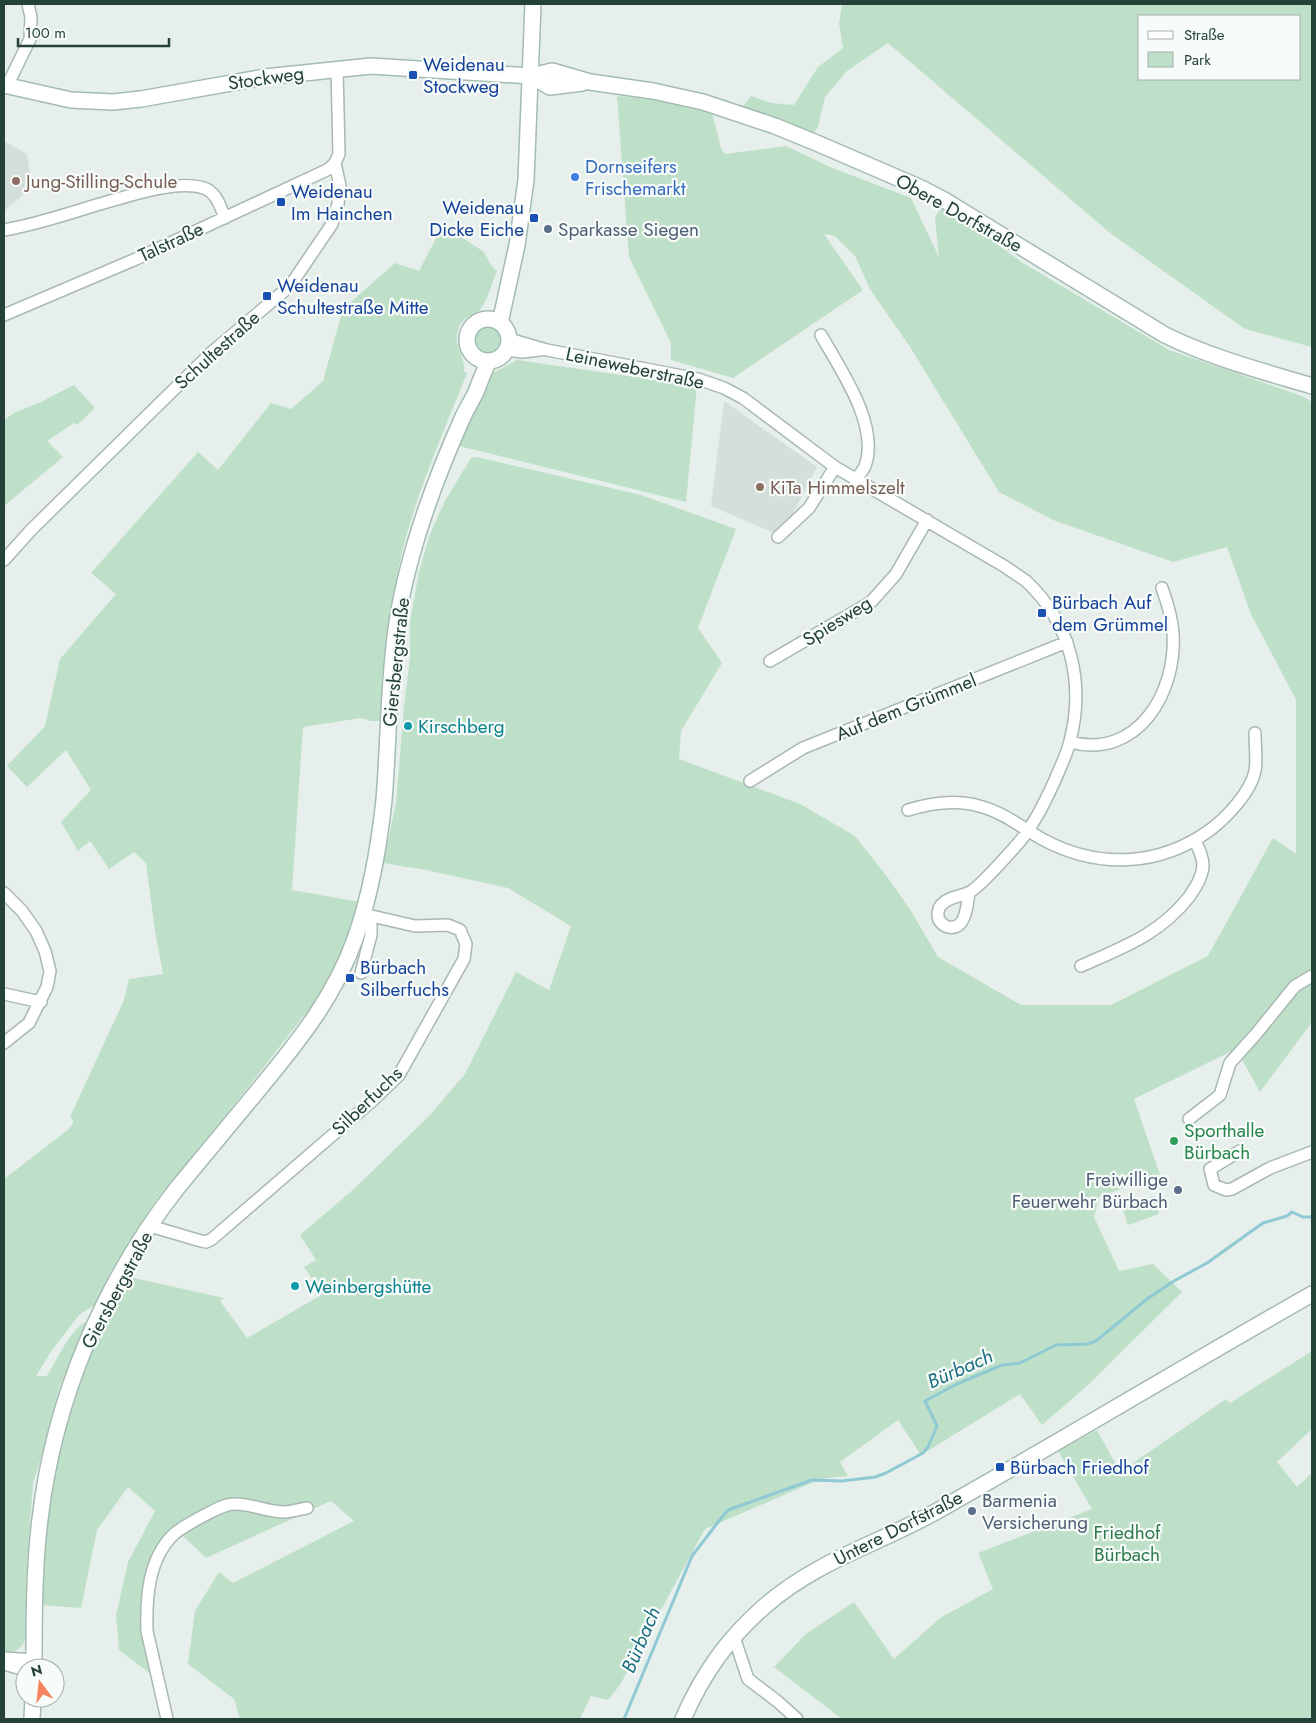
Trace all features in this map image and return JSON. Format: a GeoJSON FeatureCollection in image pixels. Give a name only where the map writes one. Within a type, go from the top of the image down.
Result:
{"type":"FeatureCollection","features":[{"type":"Feature","properties":{"kind":"street"},"geometry":{"type":"LineString","coordinates":[[6,85],[30,40],[31,17],[28,4]]}},
{"type":"Feature","properties":{"kind":"street"},"geometry":{"type":"LineString","coordinates":[[493,321],[507,295],[517,246],[526,180],[533,4]]}},
{"type":"Feature","properties":{"kind":"street","name":"Stockweg"},"geometry":{"type":"LineString","coordinates":[[6,85],[71,100],[113,102],[141,100],[265,77],[337,68],[371,66],[531,76]]}},
{"type":"Feature","properties":{"kind":"street","name":"Schultestraße"},"geometry":{"type":"LineString","coordinates":[[4,560],[30,530],[211,353],[290,286],[332,224],[338,204],[340,186],[335,162],[339,154],[337,68]]}},
{"type":"Feature","properties":{"kind":"street","name":"Obere Dorfstraße"},"geometry":{"type":"LineString","coordinates":[[531,76],[550,87],[590,82],[653,91],[703,102],[775,126],[861,161],[944,200],[1165,335],[1193,349],[1312,386]]}},
{"type":"Feature","properties":{"kind":"street","name":"Talstraße"},"geometry":{"type":"LineString","coordinates":[[4,315],[136,259],[329,170],[335,162]]}},
{"type":"Feature","properties":{"kind":"street"},"geometry":{"type":"LineString","coordinates":[[4,230],[152,189],[187,186],[205,188],[217,198],[225,218]]}},
{"type":"Feature","properties":{"kind":"street"},"geometry":{"type":"LineString","coordinates":[[493,321],[504,327],[507,345],[496,359],[483,360],[468,348],[467,334],[475,323],[493,321]]}},
{"type":"Feature","properties":{"kind":"street"},"geometry":{"type":"LineString","coordinates":[[821,335],[854,396],[867,434],[868,448],[865,467],[856,479]]}},
{"type":"Feature","properties":{"kind":"street","name":"Leineweberstraße"},"geometry":{"type":"LineString","coordinates":[[507,345],[522,352],[547,350],[698,379],[724,388],[744,398],[834,467],[927,520],[1025,581],[1048,606],[1060,624],[1072,654],[1076,680],[1075,712],[1070,742],[1048,796],[1029,830],[994,870],[969,893]]}},
{"type":"Feature","properties":{"kind":"street","name":"Giersbergstraße"},"geometry":{"type":"LineString","coordinates":[[31,1658],[37,1545],[45,1484],[56,1433],[72,1383],[98,1318],[121,1274],[150,1226],[176,1190],[286,1057],[322,1008],[343,971],[363,914],[371,882],[380,829],[386,771],[392,671],[397,624],[405,580],[426,510],[483,360]]}},
{"type":"Feature","properties":{"kind":"street"},"geometry":{"type":"LineString","coordinates":[[778,538],[809,508],[834,467]]}},
{"type":"Feature","properties":{"kind":"street","name":"Spiesweg"},"geometry":{"type":"LineString","coordinates":[[770,661],[871,602],[896,574],[927,520]]}},
{"type":"Feature","properties":{"kind":"street"},"geometry":{"type":"LineString","coordinates":[[1070,742],[1084,746],[1115,742],[1130,734],[1147,719],[1158,703],[1170,674],[1173,632],[1162,588]]}},
{"type":"Feature","properties":{"kind":"street","name":"Auf dem Grümmel"},"geometry":{"type":"LineString","coordinates":[[750,781],[803,748],[1067,642]]}},
{"type":"Feature","properties":{"kind":"street"},"geometry":{"type":"LineString","coordinates":[[908,810],[940,803],[977,805],[1009,818],[1068,850],[1098,859],[1122,860],[1144,858],[1178,849],[1195,841],[1222,821],[1235,806],[1251,782],[1255,772],[1255,733]]}},
{"type":"Feature","properties":{"kind":"street"},"geometry":{"type":"LineString","coordinates":[[1081,966],[1123,948],[1156,930],[1176,913],[1193,891],[1200,878],[1203,866],[1202,854],[1195,841]]}},
{"type":"Feature","properties":{"kind":"street"},"geometry":{"type":"LineString","coordinates":[[4,893],[29,920],[45,951],[50,971],[47,987],[41,1002],[29,1023],[4,1043]]}},
{"type":"Feature","properties":{"kind":"street"},"geometry":{"type":"LineString","coordinates":[[361,973],[371,935],[370,925],[363,914]]}},
{"type":"Feature","properties":{"kind":"street","name":"Silberfuchs"},"geometry":{"type":"LineString","coordinates":[[150,1226],[201,1242],[212,1239],[372,1101],[399,1075],[464,959],[466,944],[460,930],[448,925],[415,926],[363,914]]}},
{"type":"Feature","properties":{"kind":"street"},"geometry":{"type":"LineString","coordinates":[[1189,1119],[1220,1095],[1230,1063],[1295,986],[1312,976]]}},
{"type":"Feature","properties":{"kind":"street"},"geometry":{"type":"LineString","coordinates":[[4,994],[41,1002]]}},
{"type":"Feature","properties":{"kind":"street"},"geometry":{"type":"LineString","coordinates":[[1240,1151],[1210,1169],[1214,1185],[1226,1190],[1232,1189],[1270,1168],[1312,1152]]}},
{"type":"Feature","properties":{"kind":"street","name":"Untere Dorfstraße"},"geometry":{"type":"LineString","coordinates":[[683,1719],[700,1681],[714,1659],[767,1604],[797,1581],[837,1558],[937,1511],[1312,1294]]}},
{"type":"Feature","properties":{"kind":"street"},"geometry":{"type":"LineString","coordinates":[[167,1719],[147,1631],[149,1590],[153,1569],[166,1544],[174,1534],[187,1525],[229,1504],[286,1512],[307,1508]]}},
{"type":"Feature","properties":{"kind":"street"},"geometry":{"type":"LineString","coordinates":[[734,1637],[748,1679],[797,1719]]}},
{"type":"Feature","properties":{"kind":"shaded area","name":"Jung-Stilling-Schule"},"geometry":{"type":"Polygon","coordinates":[[[4,141],[27,154],[30,173],[28,189],[4,211],[4,141]]]}},
{"type":"Feature","properties":{"kind":"shaded area","name":"KiTa Himmelszelt"},"geometry":{"type":"Polygon","coordinates":[[[724,401],[817,467],[790,519],[774,533],[711,506],[724,401]]]}},
{"type":"Feature","properties":{"kind":"green space"},"geometry":{"type":"Polygon","coordinates":[[[842,4],[1312,4],[1312,347],[1245,329],[1110,233],[888,43],[847,71],[825,97],[818,127],[811,137],[765,121],[743,106],[751,96],[771,103],[794,105],[818,67],[843,48],[839,23],[842,4]]]}},
{"type":"Feature","properties":{"kind":"green space"},"geometry":{"type":"Polygon","coordinates":[[[617,96],[669,101],[712,112],[721,148],[725,154],[786,146],[830,167],[911,198],[939,257],[935,217],[943,205],[1023,263],[1169,350],[1302,396],[1312,402],[1312,1022],[1260,1092],[1236,1049],[1134,1099],[1160,1175],[1099,1197],[1094,1217],[1119,1271],[1153,1264],[1182,1292],[1088,1385],[1042,1425],[1020,1394],[921,1455],[898,1420],[840,1462],[848,1476],[821,1479],[705,1529],[620,1685],[608,1700],[591,1696],[580,1719],[240,1719],[234,1699],[188,1664],[195,1611],[219,1572],[233,1583],[354,1521],[331,1501],[206,1558],[181,1534],[158,1561],[154,1587],[154,1643],[151,1674],[119,1650],[116,1616],[128,1562],[155,1511],[128,1487],[97,1530],[81,1608],[41,1605],[44,1553],[54,1476],[72,1403],[93,1342],[125,1276],[224,1298],[220,1301],[247,1338],[323,1294],[304,1267],[316,1260],[300,1235],[355,1188],[430,1115],[465,1074],[516,972],[549,990],[571,926],[508,888],[426,870],[383,863],[396,804],[410,658],[410,621],[419,572],[430,534],[445,501],[471,458],[477,457],[641,495],[736,529],[698,628],[722,663],[681,731],[679,759],[800,804],[855,836],[911,911],[938,957],[1021,1005],[1111,1005],[1208,956],[1273,838],[1296,854],[1296,700],[1251,614],[1227,547],[1173,562],[1053,520],[999,492],[910,347],[870,289],[855,256],[835,236],[824,234],[863,290],[733,378],[671,360],[671,343],[629,257],[617,96]]]}},
{"type":"Feature","properties":{"kind":"green space"},"geometry":{"type":"Polygon","coordinates":[[[443,225],[484,252],[491,265],[497,271],[487,299],[482,307],[462,322],[457,334],[464,372],[467,373],[427,473],[403,550],[397,576],[388,648],[384,721],[371,721],[361,718],[303,727],[292,890],[360,902],[352,930],[334,977],[154,1203],[110,1273],[95,1305],[80,1314],[52,1350],[36,1376],[47,1376],[70,1337],[82,1324],[88,1321],[60,1386],[33,1483],[27,1564],[25,1640],[17,1650],[4,1653],[4,1179],[69,1129],[74,1121],[70,1117],[124,1000],[129,979],[163,974],[146,863],[134,852],[109,869],[90,841],[78,851],[61,822],[91,790],[66,750],[27,787],[7,766],[45,726],[60,659],[116,594],[91,573],[198,452],[218,470],[271,403],[291,409],[323,381],[343,309],[395,263],[419,271],[443,225]]]}},
{"type":"Feature","properties":{"kind":"green space"},"geometry":{"type":"Polygon","coordinates":[[[488,327],[498,330],[501,340],[498,350],[488,353],[478,350],[475,340],[478,330],[488,327]]]}},
{"type":"Feature","properties":{"kind":"green space"},"geometry":{"type":"Polygon","coordinates":[[[517,360],[697,386],[686,502],[459,446],[493,373],[517,360]]]}},
{"type":"Feature","properties":{"kind":"green space"},"geometry":{"type":"Polygon","coordinates":[[[74,385],[95,408],[77,425],[74,423],[47,441],[63,457],[4,506],[4,420],[14,413],[74,385]]]}},
{"type":"Feature","properties":{"kind":"green space"},"geometry":{"type":"Polygon","coordinates":[[[1153,1196],[1159,1214],[1128,1225],[1122,1207],[1153,1196]]]}},
{"type":"Feature","properties":{"kind":"green space","name":"Friedhof Bürbach"},"geometry":{"type":"Polygon","coordinates":[[[1312,1351],[1312,1429],[1277,1462],[1297,1487],[1312,1473],[1312,1719],[842,1719],[774,1667],[806,1634],[854,1602],[894,1659],[940,1618],[993,1589],[978,1553],[1092,1509],[1058,1451],[1097,1430],[1120,1472],[1226,1399],[1230,1403],[1312,1351]]]}},
{"type":"Feature","properties":{"kind":"waterway","name":"Bürbach"},"geometry":{"type":"LineString","coordinates":[[624,1719],[692,1556],[728,1510],[812,1480],[842,1481],[875,1477],[886,1473],[923,1453],[928,1447],[937,1426],[925,1401],[957,1384],[1002,1365],[1020,1363],[1056,1345],[1087,1344],[1096,1341],[1147,1299],[1174,1281],[1207,1263],[1263,1223],[1287,1216],[1292,1212],[1303,1217],[1312,1217]]}},
{"type":"Feature","properties":{"kind":"place","name":"Weidenau Stockweg"},"geometry":{"type":"Point","coordinates":[413,75]}},
{"type":"Feature","properties":{"kind":"place","name":"Dornseifers Frischemarkt"},"geometry":{"type":"Point","coordinates":[575,177]}},
{"type":"Feature","properties":{"kind":"place","name":"Jung-Stilling-Schule"},"geometry":{"type":"Point","coordinates":[16,181]}},
{"type":"Feature","properties":{"kind":"place","name":"Weidenau Im Hainchen"},"geometry":{"type":"Point","coordinates":[281,202]}},
{"type":"Feature","properties":{"kind":"place","name":"Weidenau Dicke Eiche"},"geometry":{"type":"Point","coordinates":[534,218]}},
{"type":"Feature","properties":{"kind":"place","name":"Sparkasse Siegen"},"geometry":{"type":"Point","coordinates":[548,229]}},
{"type":"Feature","properties":{"kind":"place","name":"Weidenau Schultestraße Mitte"},"geometry":{"type":"Point","coordinates":[267,296]}},
{"type":"Feature","properties":{"kind":"place","name":"KiTa Himmelszelt"},"geometry":{"type":"Point","coordinates":[760,487]}},
{"type":"Feature","properties":{"kind":"place","name":"Bürbach Auf dem Grümmel"},"geometry":{"type":"Point","coordinates":[1042,613]}},
{"type":"Feature","properties":{"kind":"place","name":"Kirschberg"},"geometry":{"type":"Point","coordinates":[408,726]}},
{"type":"Feature","properties":{"kind":"place","name":"Bürbach Silberfuchs"},"geometry":{"type":"Point","coordinates":[350,978]}},
{"type":"Feature","properties":{"kind":"place","name":"Sporthalle Bürbach"},"geometry":{"type":"Point","coordinates":[1174,1141]}},
{"type":"Feature","properties":{"kind":"place","name":"Freiwillige Feuerwehr Bürbach"},"geometry":{"type":"Point","coordinates":[1178,1190]}},
{"type":"Feature","properties":{"kind":"place","name":"Weinbergshütte"},"geometry":{"type":"Point","coordinates":[295,1286]}},
{"type":"Feature","properties":{"kind":"place","name":"Bürbach Friedhof"},"geometry":{"type":"Point","coordinates":[1000,1467]}},
{"type":"Feature","properties":{"kind":"place","name":"Barmenia Versicherung"},"geometry":{"type":"Point","coordinates":[972,1511]}}]}
